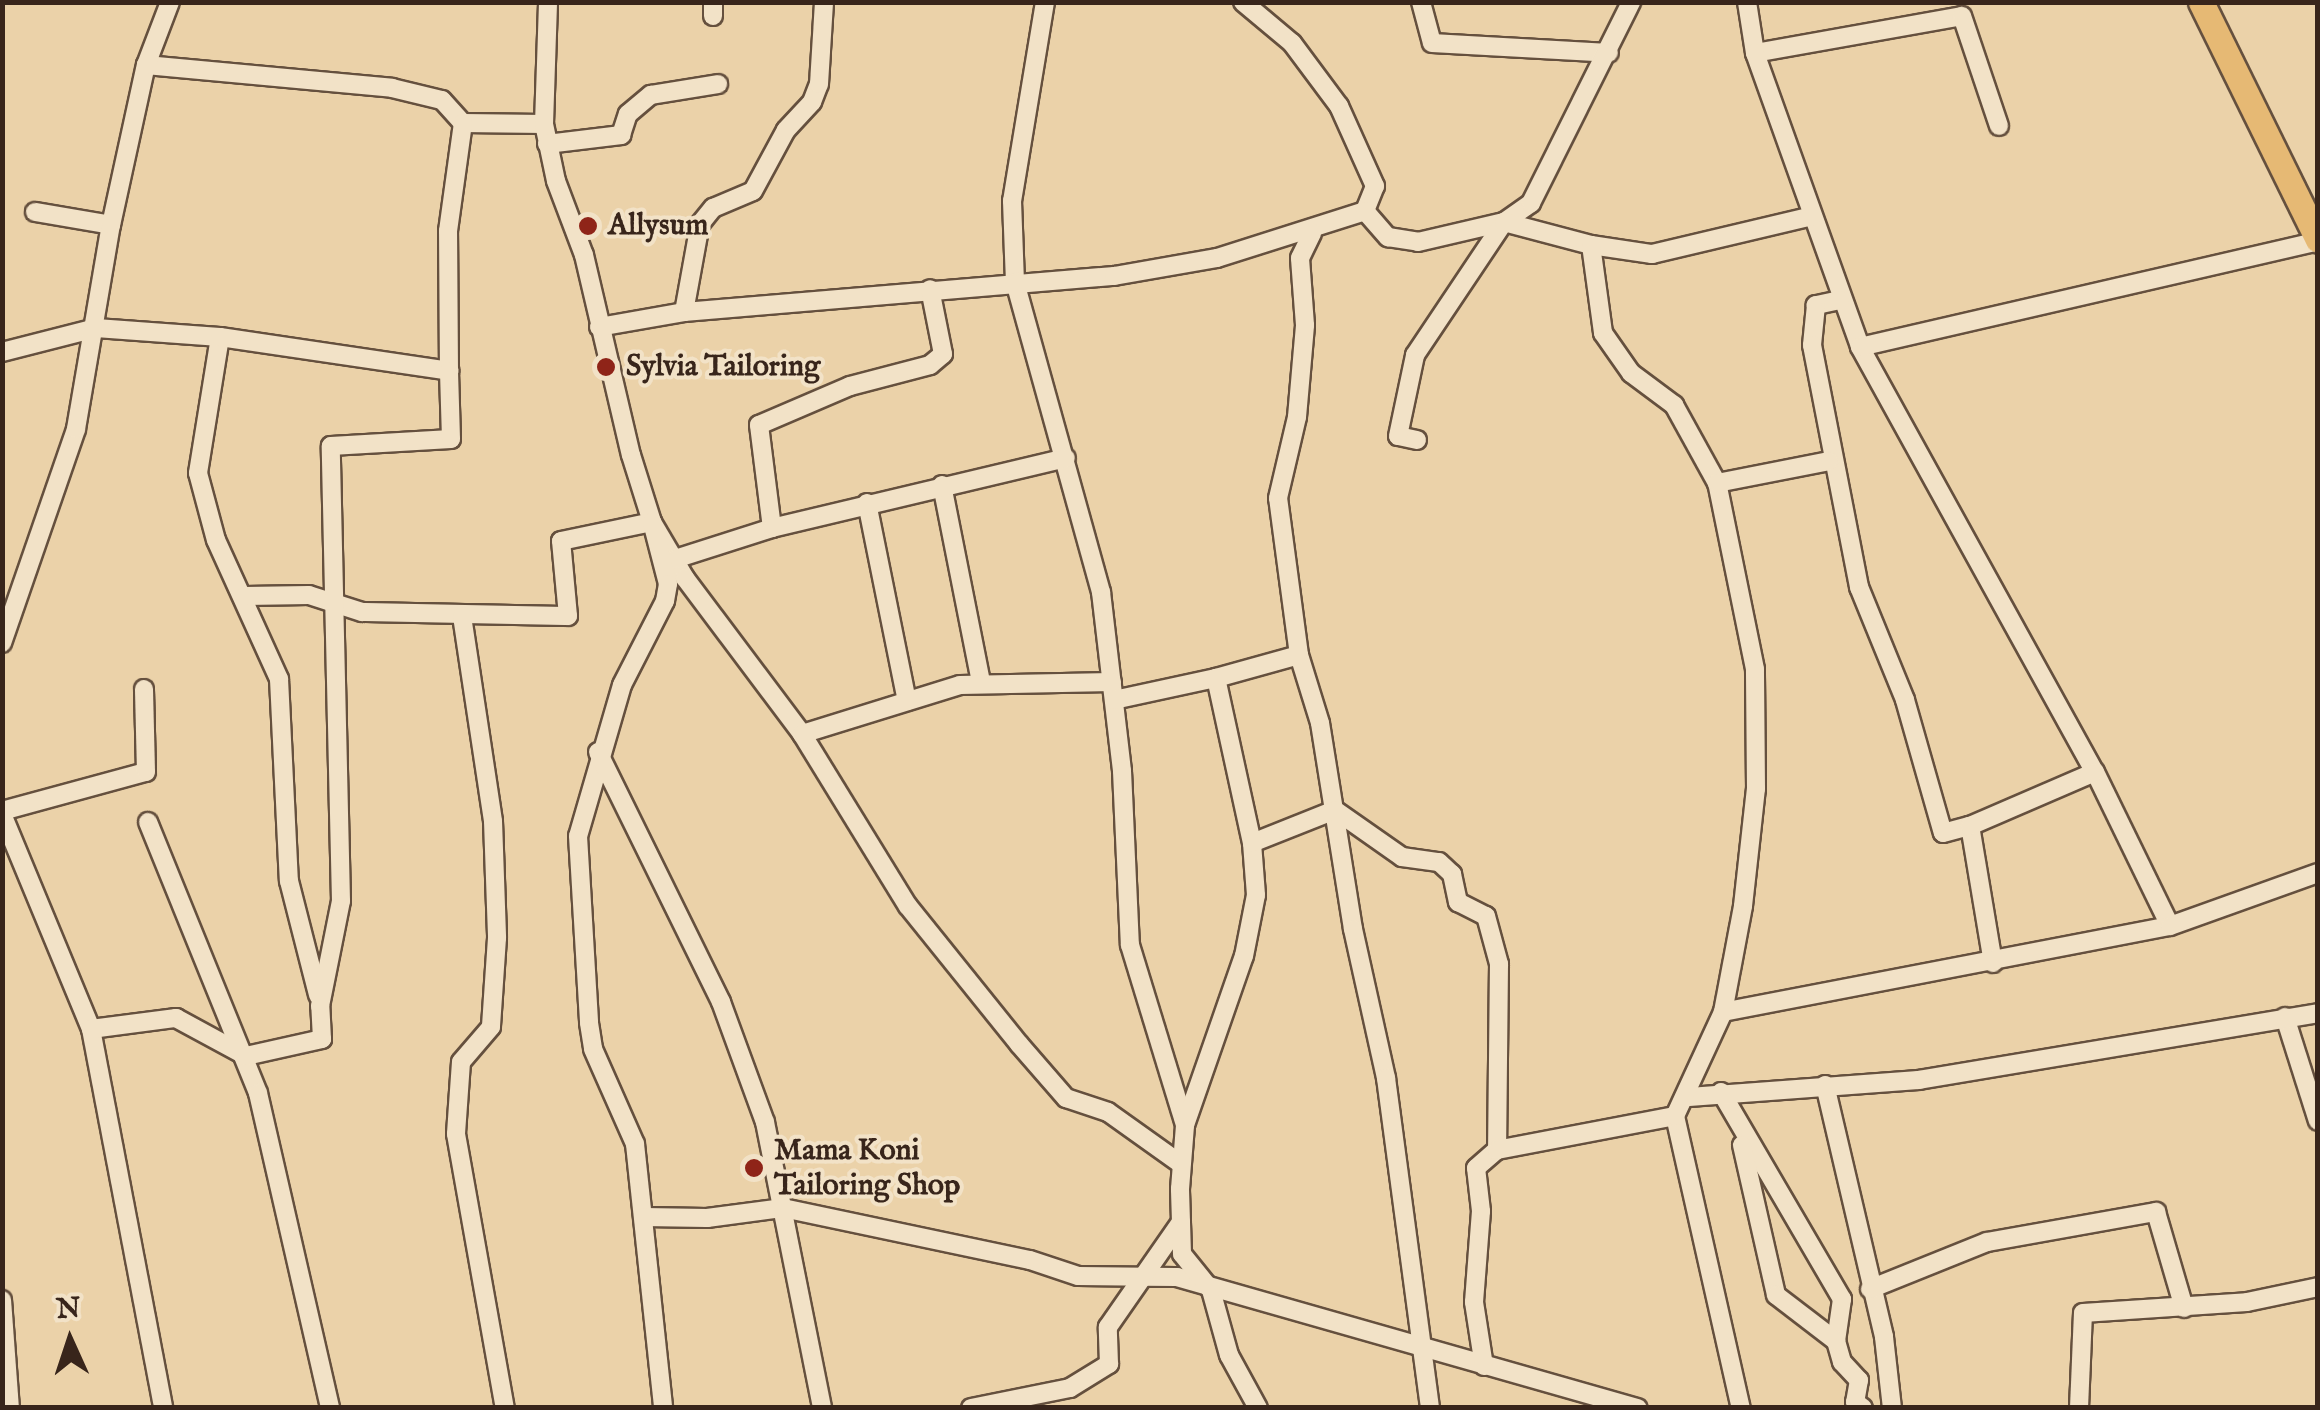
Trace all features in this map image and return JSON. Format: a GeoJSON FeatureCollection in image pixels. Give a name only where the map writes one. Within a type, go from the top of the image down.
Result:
{"type":"FeatureCollection","features":[{"type":"Feature","properties":{"kind":"highway"},"geometry":{"type":"LineString","coordinates":[[2201,2],[2318,241]]}},
{"type":"Feature","properties":{"kind":"street"},"geometry":{"type":"LineString","coordinates":[[2,643],[76,429],[111,224],[146,65],[170,2]]}},
{"type":"Feature","properties":{"kind":"street"},"geometry":{"type":"LineString","coordinates":[[548,2],[544,124],[548,144],[668,584],[665,600],[622,686],[598,752],[578,836],[582,962],[593,1049],[634,1144],[662,1408]]}},
{"type":"Feature","properties":{"kind":"street"},"geometry":{"type":"LineString","coordinates":[[684,312],[700,224],[714,208],[754,191],[786,130],[812,102],[819,84],[824,2]]}},
{"type":"Feature","properties":{"kind":"street"},"geometry":{"type":"LineString","coordinates":[[1045,2],[1012,201],[1014,282],[1101,592],[1113,691],[1130,946],[1185,1125]]}},
{"type":"Feature","properties":{"kind":"street"},"geometry":{"type":"LineString","coordinates":[[599,327],[684,312],[1181,265],[1312,233],[1365,212],[1375,186],[1339,106],[1292,43],[1243,2]]}},
{"type":"Feature","properties":{"kind":"street"},"geometry":{"type":"LineString","coordinates":[[1421,2],[1432,43],[1609,53]]}},
{"type":"Feature","properties":{"kind":"street"},"geometry":{"type":"LineString","coordinates":[[1417,440],[1398,436],[1415,354],[1504,222],[1531,203],[1632,2]]}},
{"type":"Feature","properties":{"kind":"street"},"geometry":{"type":"LineString","coordinates":[[1747,2],[1756,53],[1840,300],[1860,347],[2094,772],[2170,926]]}},
{"type":"Feature","properties":{"kind":"street"},"geometry":{"type":"LineString","coordinates":[[1756,53],[1962,16],[2000,126]]}},
{"type":"Feature","properties":{"kind":"street"},"geometry":{"type":"LineString","coordinates":[[146,65],[392,88],[442,100],[463,123],[544,124]]}},
{"type":"Feature","properties":{"kind":"street"},"geometry":{"type":"LineString","coordinates":[[548,144],[620,135],[628,114],[651,95],[718,84]]}},
{"type":"Feature","properties":{"kind":"street"},"geometry":{"type":"LineString","coordinates":[[320,1006],[341,901],[339,605],[332,446],[451,439],[448,231],[463,123]]}},
{"type":"Feature","properties":{"kind":"street"},"geometry":{"type":"LineString","coordinates":[[35,212],[111,224]]}},
{"type":"Feature","properties":{"kind":"street"},"geometry":{"type":"LineString","coordinates":[[1365,212],[1388,237],[1418,242],[1504,222],[1591,245],[1652,254],[1813,216]]}},
{"type":"Feature","properties":{"kind":"street"},"geometry":{"type":"LineString","coordinates":[[1312,233],[1300,258],[1305,326],[1297,417],[1278,498],[1300,655],[1320,723],[1386,1078],[1430,1408]]}},
{"type":"Feature","properties":{"kind":"street"},"geometry":{"type":"LineString","coordinates":[[1860,347],[2318,241]]}},
{"type":"Feature","properties":{"kind":"street"},"geometry":{"type":"LineString","coordinates":[[1484,1366],[1474,1302],[1482,1211],[1476,1168],[1497,1150],[1675,1116],[1688,1097],[1723,1012],[1744,906],[1756,789],[1754,670],[1718,483],[1674,405],[1631,373],[1603,333],[1591,245]]}},
{"type":"Feature","properties":{"kind":"street"},"geometry":{"type":"LineString","coordinates":[[772,528],[758,425],[850,386],[930,364],[942,354],[930,289]]}},
{"type":"Feature","properties":{"kind":"street"},"geometry":{"type":"LineString","coordinates":[[1840,300],[1816,304],[1812,320],[1830,461],[1859,587],[1905,700],[1944,833],[1970,826],[2094,772]]}},
{"type":"Feature","properties":{"kind":"street"},"geometry":{"type":"LineString","coordinates":[[2,352],[96,328],[220,338],[448,371]]}},
{"type":"Feature","properties":{"kind":"street"},"geometry":{"type":"LineString","coordinates":[[91,1029],[176,1018],[246,1056],[322,1040],[320,1006],[288,873],[283,698],[245,596],[216,540],[198,473],[220,338]]}},
{"type":"Feature","properties":{"kind":"street"},"geometry":{"type":"LineString","coordinates":[[675,560],[772,528],[1066,458]]}},
{"type":"Feature","properties":{"kind":"street"},"geometry":{"type":"LineString","coordinates":[[1718,483],[1830,461]]}},
{"type":"Feature","properties":{"kind":"street"},"geometry":{"type":"LineString","coordinates":[[942,485],[981,682]]}},
{"type":"Feature","properties":{"kind":"street"},"geometry":{"type":"LineString","coordinates":[[866,504],[908,701]]}},
{"type":"Feature","properties":{"kind":"street"},"geometry":{"type":"LineString","coordinates":[[652,522],[675,560],[802,734],[908,906],[1042,1071],[1066,1098],[1108,1112],[1181,1164]]}},
{"type":"Feature","properties":{"kind":"street"},"geometry":{"type":"LineString","coordinates":[[245,596],[309,595],[339,605],[462,616],[568,616],[560,541],[652,522]]}},
{"type":"Feature","properties":{"kind":"street"},"geometry":{"type":"LineString","coordinates":[[462,616],[494,821],[496,938],[490,1027],[461,1062],[456,1134],[464,1211],[503,1406]]}},
{"type":"Feature","properties":{"kind":"street"},"geometry":{"type":"LineString","coordinates":[[802,734],[981,682],[1113,691],[1216,678],[1300,655]]}},
{"type":"Feature","properties":{"kind":"street"},"geometry":{"type":"LineString","coordinates":[[1216,678],[1252,843],[1256,895],[1244,956],[1185,1125],[1181,1164],[1182,1254],[1211,1290],[1229,1355],[1258,1408]]}},
{"type":"Feature","properties":{"kind":"street"},"geometry":{"type":"LineString","coordinates":[[144,688],[146,772],[2,812],[91,1029],[164,1408]]}},
{"type":"Feature","properties":{"kind":"street"},"geometry":{"type":"LineString","coordinates":[[598,752],[721,1002],[765,1122],[822,1408]]}},
{"type":"Feature","properties":{"kind":"street"},"geometry":{"type":"LineString","coordinates":[[1252,843],[1335,810]]}},
{"type":"Feature","properties":{"kind":"street"},"geometry":{"type":"LineString","coordinates":[[1335,810],[1402,857],[1439,862],[1452,874],[1458,902],[1486,916],[1498,964],[1497,1150]]}},
{"type":"Feature","properties":{"kind":"street"},"geometry":{"type":"LineString","coordinates":[[148,822],[246,1056],[330,1408]]}},
{"type":"Feature","properties":{"kind":"street"},"geometry":{"type":"LineString","coordinates":[[1970,826],[1993,963]]}},
{"type":"Feature","properties":{"kind":"street"},"geometry":{"type":"LineString","coordinates":[[1723,1012],[2170,926],[2318,873]]}},
{"type":"Feature","properties":{"kind":"street"},"geometry":{"type":"LineString","coordinates":[[1688,1097],[1919,1080],[2318,1013]]}},
{"type":"Feature","properties":{"kind":"street"},"geometry":{"type":"LineString","coordinates":[[2285,1017],[2318,1121]]}},
{"type":"Feature","properties":{"kind":"street"},"geometry":{"type":"LineString","coordinates":[[1825,1085],[1892,1374],[1892,1408]]}},
{"type":"Feature","properties":{"kind":"street"},"geometry":{"type":"LineString","coordinates":[[1722,1092],[1842,1298],[1836,1341],[1842,1362],[1859,1380],[1856,1402],[1863,1408]]}},
{"type":"Feature","properties":{"kind":"street"},"geometry":{"type":"LineString","coordinates":[[1675,1116],[1741,1408]]}},
{"type":"Feature","properties":{"kind":"street"},"geometry":{"type":"LineString","coordinates":[[1737,1122],[1776,1295],[1836,1341]]}},
{"type":"Feature","properties":{"kind":"street"},"geometry":{"type":"LineString","coordinates":[[644,1216],[706,1218],[783,1208],[1030,1260],[1078,1276],[1177,1276],[1211,1290],[1638,1408]]}},
{"type":"Feature","properties":{"kind":"street"},"geometry":{"type":"LineString","coordinates":[[1870,1289],[1987,1242],[2156,1212],[2184,1308]]}},
{"type":"Feature","properties":{"kind":"street"},"geometry":{"type":"LineString","coordinates":[[971,1408],[1069,1398],[1110,1364],[1108,1326],[1181,1222]]}},
{"type":"Feature","properties":{"kind":"street"},"geometry":{"type":"LineString","coordinates":[[2079,1408],[2083,1313],[2184,1308],[2318,1287]]}},
{"type":"Feature","properties":{"kind":"street"},"geometry":{"type":"LineString","coordinates":[[2,1300],[10,1408]]}},
{"type":"Feature","properties":{"kind":"place","name":"Allysum"},"geometry":{"type":"Point","coordinates":[588,226]}},
{"type":"Feature","properties":{"kind":"place","name":"Sylvia Tailoring"},"geometry":{"type":"Point","coordinates":[606,367]}},
{"type":"Feature","properties":{"kind":"place","name":"Mama Koni Tailoring Shop"},"geometry":{"type":"Point","coordinates":[754,1168]}}]}
